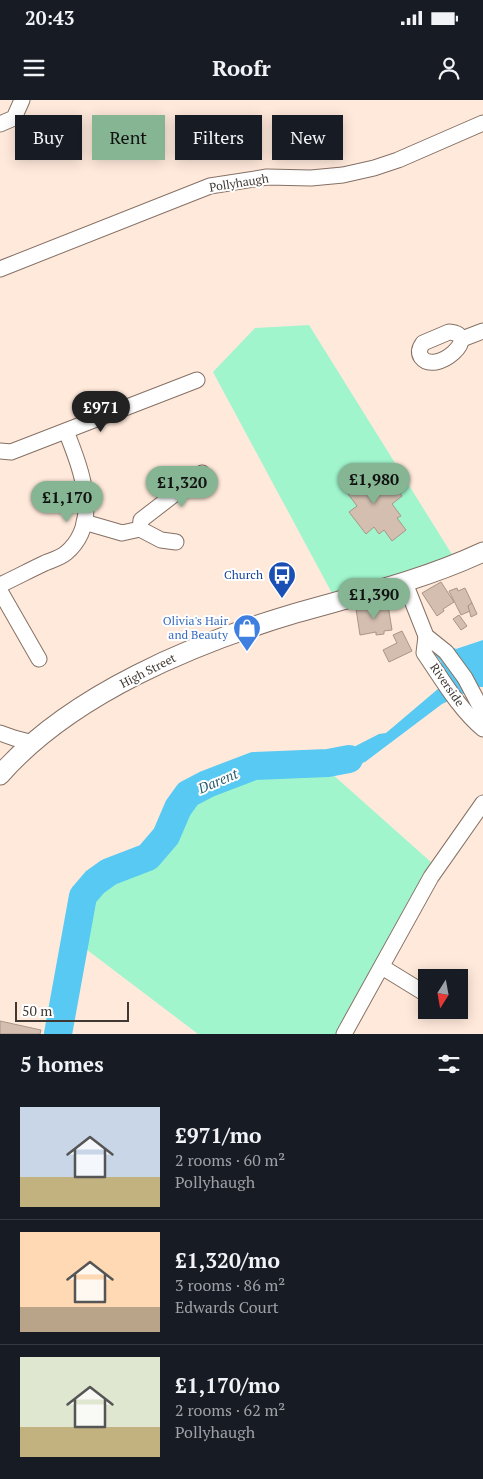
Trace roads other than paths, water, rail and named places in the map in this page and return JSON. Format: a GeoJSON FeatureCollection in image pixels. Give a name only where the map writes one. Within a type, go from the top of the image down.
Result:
{"type":"FeatureCollection","features":[{"type":"Feature","properties":{"kind":"main road","name":"High Street"},"geometry":{"type":"LineString","coordinates":[[1,771],[50,727],[74,711],[168,660],[234,633],[440,572],[483,552]]}},
{"type":"Feature","properties":{"kind":"street"},"geometry":{"type":"LineString","coordinates":[[0,124],[14,118],[22,100]]}},
{"type":"Feature","properties":{"kind":"street","name":"Pollyhaugh"},"geometry":{"type":"LineString","coordinates":[[0,269],[210,186],[267,177],[311,178],[343,175],[374,168],[398,160],[483,123]]}},
{"type":"Feature","properties":{"kind":"street"},"geometry":{"type":"LineString","coordinates":[[462,339],[483,331]]}},
{"type":"Feature","properties":{"kind":"street"},"geometry":{"type":"LineString","coordinates":[[0,451],[11,452],[198,380]]}},
{"type":"Feature","properties":{"kind":"street"},"geometry":{"type":"LineString","coordinates":[[0,585],[65,554],[72,546],[84,522],[86,496],[78,462],[66,430]]}},
{"type":"Feature","properties":{"kind":"street"},"geometry":{"type":"LineString","coordinates":[[140,529],[141,520],[202,473]]}},
{"type":"Feature","properties":{"kind":"street"},"geometry":{"type":"LineString","coordinates":[[84,522],[122,533],[140,529],[161,540],[176,542]]}},
{"type":"Feature","properties":{"kind":"street","name":"Riverside"},"geometry":{"type":"LineString","coordinates":[[405,583],[426,636],[424,653],[458,702],[483,730]]}},
{"type":"Feature","properties":{"kind":"street"},"geometry":{"type":"LineString","coordinates":[[0,591],[39,659]]}},
{"type":"Feature","properties":{"kind":"street","name":"Riverside"},"geometry":{"type":"LineString","coordinates":[[426,636],[446,652],[465,678],[483,712]]}},
{"type":"Feature","properties":{"kind":"street"},"geometry":{"type":"LineString","coordinates":[[0,733],[33,743]]}},
{"type":"Feature","properties":{"kind":"street"},"geometry":{"type":"LineString","coordinates":[[344,1034],[431,877],[483,803]]}},
{"type":"Feature","properties":{"kind":"street"},"geometry":{"type":"LineString","coordinates":[[382,967],[418,989]]}},
{"type":"Feature","properties":{"kind":"water"},"geometry":{"type":"Polygon","coordinates":[[[483,640],[483,687],[478,687],[442,704],[365,762],[341,770],[313,774],[313,754],[340,754],[379,734],[386,733],[445,683],[441,662],[430,648],[444,642],[456,649],[483,640]]]}},
{"type":"Feature","properties":{"kind":"waterway","name":"Darent"},"geometry":{"type":"LineString","coordinates":[[58,1034],[83,896],[95,882],[109,872],[148,857],[166,836],[178,808],[188,794],[207,784],[254,766],[328,763],[349,759]]}},
{"type":"Feature","properties":{"kind":"place","name":"Church"},"geometry":{"type":"Point","coordinates":[282,599]}},
{"type":"Feature","properties":{"kind":"place","name":"Olivia's Hair and Beauty"},"geometry":{"type":"Point","coordinates":[247,652]}}]}
